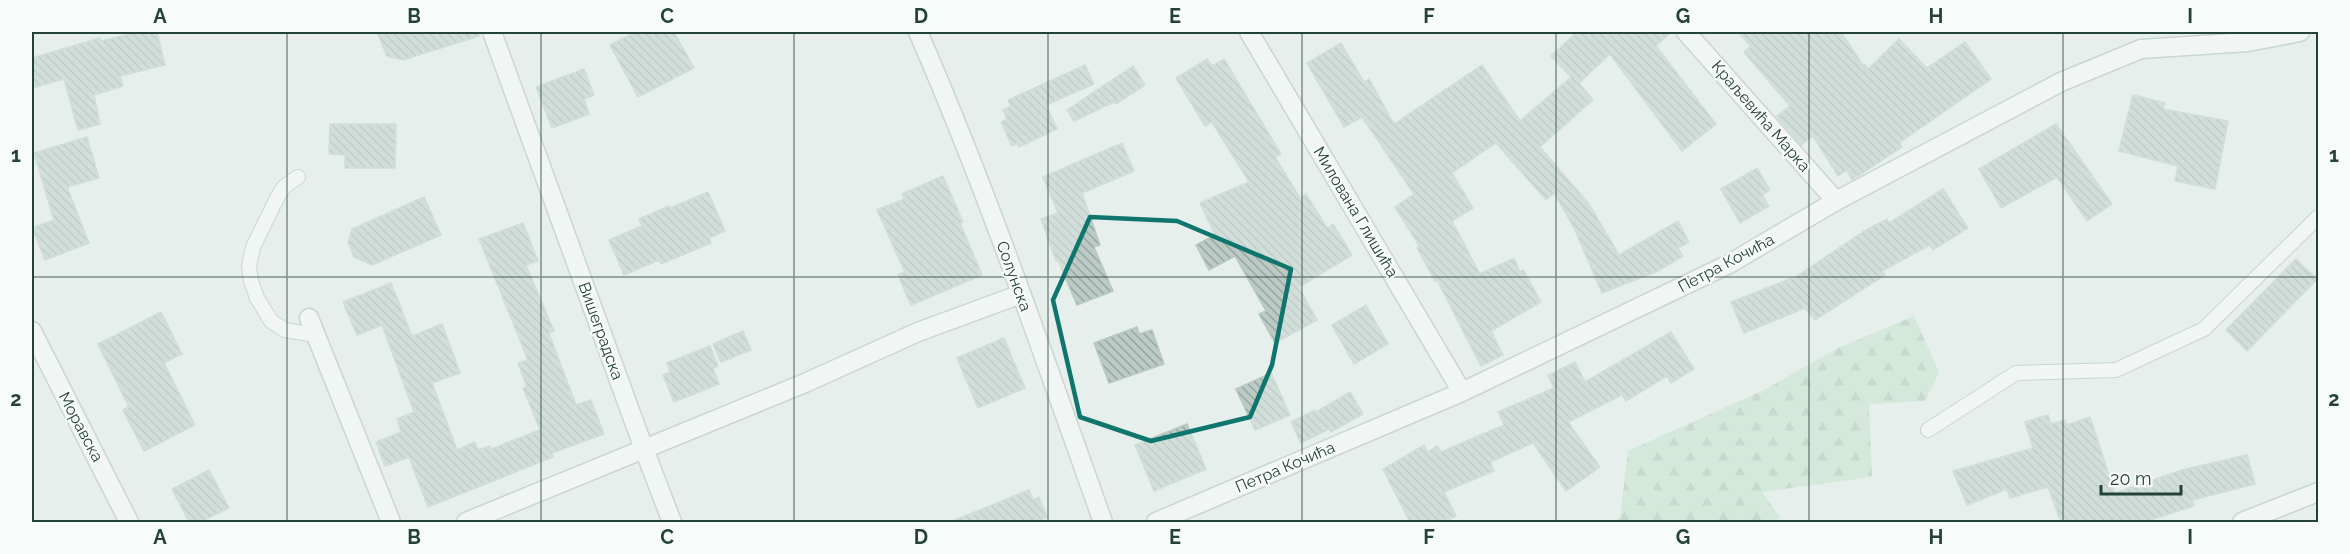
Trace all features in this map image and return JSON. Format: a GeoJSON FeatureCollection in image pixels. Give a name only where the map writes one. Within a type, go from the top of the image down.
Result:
{"type":"FeatureCollection","features":[{"type":"Feature","properties":{"kind":"street","name":"Вишеградска"},"geometry":{"type":"LineString","coordinates":[[492,32],[672,522]]}},
{"type":"Feature","properties":{"kind":"street","name":"Солунска"},"geometry":{"type":"LineString","coordinates":[[918,32],[952,108],[1022,294],[1103,522]]}},
{"type":"Feature","properties":{"kind":"street","name":"Милована Глишића"},"geometry":{"type":"LineString","coordinates":[[1249,32],[1462,392]]}},
{"type":"Feature","properties":{"kind":"street","name":"Краљевића Марка"},"geometry":{"type":"LineString","coordinates":[[1686,32],[1836,201]]}},
{"type":"Feature","properties":{"kind":"street","name":"Петра Кочића"},"geometry":{"type":"LineString","coordinates":[[1156,522],[1462,392],[1729,264],[1836,201],[2061,82],[2140,49],[2300,32]]}},
{"type":"Feature","properties":{"kind":"street"},"geometry":{"type":"LineString","coordinates":[[466,522],[805,383],[918,332],[1022,294]]}},
{"type":"Feature","properties":{"kind":"street"},"geometry":{"type":"LineString","coordinates":[[312,326],[391,522]]}},
{"type":"Feature","properties":{"kind":"street","name":"Моравска"},"geometry":{"type":"LineString","coordinates":[[32,332],[129,522]]}},
{"type":"Feature","properties":{"kind":"street"},"geometry":{"type":"LineString","coordinates":[[2242,522],[2319,492]]}},
{"type":"Feature","properties":{"kind":"lane"},"geometry":{"type":"LineString","coordinates":[[298,177],[284,187],[278,196],[253,247],[249,266],[257,298],[271,321],[285,330],[312,326]]}},
{"type":"Feature","properties":{"kind":"lane"},"geometry":{"type":"LineString","coordinates":[[1928,430],[2016,374],[2116,370],[2204,329],[2319,217]]}},
{"type":"Feature","properties":{"kind":"highlighted area"},"geometry":{"type":"Polygon","coordinates":[[[1090,217],[1177,221],[1291,269],[1272,365],[1250,417],[1151,441],[1080,417],[1053,300],[1090,217]]]}},
{"type":"Feature","properties":{"kind":"green space"},"geometry":{"type":"Polygon","coordinates":[[[1914,316],[1939,373],[1925,401],[1869,404],[1872,477],[1762,492],[1781,518],[1770,522],[1612,522],[1620,518],[1628,451],[1764,390],[1838,348],[1914,316]]]}},
{"type":"Feature","properties":{"kind":"building"},"geometry":{"type":"Polygon","coordinates":[[[138,32],[157,32],[165,65],[120,76],[123,86],[94,95],[100,124],[78,130],[64,79],[32,88],[32,58],[100,38],[101,41],[138,32]]]}},
{"type":"Feature","properties":{"kind":"building"},"geometry":{"type":"Polygon","coordinates":[[[377,32],[478,32],[479,36],[403,60],[387,56],[377,32]]]}},
{"type":"Feature","properties":{"kind":"building"},"geometry":{"type":"Polygon","coordinates":[[[635,32],[674,32],[694,68],[638,97],[610,45],[635,32]]]}},
{"type":"Feature","properties":{"kind":"building"},"geometry":{"type":"Polygon","coordinates":[[[1577,32],[1671,32],[1656,46],[1716,124],[1682,151],[1610,54],[1579,83],[1593,100],[1540,147],[1589,204],[1619,255],[1678,221],[1689,242],[1678,248],[1683,256],[1658,271],[1602,293],[1574,228],[1554,193],[1546,200],[1496,143],[1452,173],[1473,208],[1452,221],[1480,274],[1514,258],[1520,272],[1523,270],[1541,302],[1491,331],[1503,355],[1481,366],[1437,280],[1435,281],[1417,248],[1420,247],[1395,207],[1414,194],[1362,117],[1344,127],[1307,63],[1341,43],[1364,82],[1369,79],[1394,124],[1482,65],[1520,121],[1571,77],[1551,56],[1577,32]]]}},
{"type":"Feature","properties":{"kind":"building"},"geometry":{"type":"Polygon","coordinates":[[[1738,32],[1841,32],[1868,69],[1899,39],[1927,68],[1965,42],[1991,79],[1899,143],[1902,147],[1852,180],[1847,170],[1838,176],[1813,136],[1801,145],[1777,116],[1790,106],[1744,52],[1751,46],[1738,32]]]}},
{"type":"Feature","properties":{"kind":"building"},"geometry":{"type":"Polygon","coordinates":[[[1207,59],[1212,66],[1224,59],[1281,154],[1275,157],[1300,198],[1306,194],[1327,228],[1333,224],[1352,255],[1299,287],[1317,320],[1275,343],[1259,314],[1266,311],[1235,256],[1209,270],[1196,245],[1215,235],[1200,203],[1249,182],[1212,122],[1205,126],[1176,78],[1207,59]]]}},
{"type":"Feature","properties":{"kind":"building"},"geometry":{"type":"Polygon","coordinates":[[[1085,65],[1094,84],[1046,105],[1057,129],[1019,147],[1017,143],[1012,146],[1001,122],[1007,119],[1003,110],[1011,106],[1008,100],[1085,65]]]}},
{"type":"Feature","properties":{"kind":"building"},"geometry":{"type":"Polygon","coordinates":[[[1133,66],[1145,85],[1116,104],[1114,102],[1074,121],[1067,110],[1133,66]]]}},
{"type":"Feature","properties":{"kind":"building"},"geometry":{"type":"Polygon","coordinates":[[[584,69],[594,95],[584,99],[589,114],[552,128],[536,87],[584,69]]]}},
{"type":"Feature","properties":{"kind":"building"},"geometry":{"type":"Polygon","coordinates":[[[2133,95],[2165,103],[2163,109],[2228,121],[2215,189],[2175,181],[2178,166],[2119,151],[2133,95]]]}},
{"type":"Feature","properties":{"kind":"building"},"geometry":{"type":"Polygon","coordinates":[[[330,124],[396,124],[395,168],[345,168],[345,155],[329,154],[330,124]]]}},
{"type":"Feature","properties":{"kind":"building"},"geometry":{"type":"Polygon","coordinates":[[[2056,124],[2112,204],[2087,221],[2057,177],[2001,208],[1979,169],[2056,124]]]}},
{"type":"Feature","properties":{"kind":"building"},"geometry":{"type":"Polygon","coordinates":[[[87,137],[99,178],[67,187],[89,243],[45,260],[32,228],[54,220],[34,153],[87,137]]]}},
{"type":"Feature","properties":{"kind":"building"},"geometry":{"type":"Polygon","coordinates":[[[1122,143],[1134,171],[1082,193],[1100,245],[1094,247],[1113,291],[1077,305],[1058,260],[1056,261],[1041,219],[1058,213],[1043,177],[1122,143]]]}},
{"type":"Feature","properties":{"kind":"building"},"geometry":{"type":"Polygon","coordinates":[[[1757,168],[1770,190],[1762,195],[1769,206],[1740,223],[1721,189],[1757,168]]]}},
{"type":"Feature","properties":{"kind":"building"},"geometry":{"type":"Polygon","coordinates":[[[943,176],[982,275],[911,305],[898,275],[905,272],[877,210],[904,199],[902,194],[943,176]]]}},
{"type":"Feature","properties":{"kind":"building"},"geometry":{"type":"Polygon","coordinates":[[[1943,189],[1968,228],[1933,250],[1930,245],[1882,271],[1885,275],[1815,320],[1805,308],[1744,333],[1731,302],[1797,276],[1866,230],[1887,219],[1889,223],[1943,189]]]}},
{"type":"Feature","properties":{"kind":"building"},"geometry":{"type":"Polygon","coordinates":[[[708,192],[725,231],[709,238],[711,243],[661,264],[659,260],[624,275],[609,240],[642,226],[639,219],[708,192]]]}},
{"type":"Feature","properties":{"kind":"building"},"geometry":{"type":"Polygon","coordinates":[[[424,197],[441,235],[372,265],[354,257],[348,242],[352,229],[424,197]]]}},
{"type":"Feature","properties":{"kind":"building"},"geometry":{"type":"Polygon","coordinates":[[[523,223],[538,261],[526,265],[554,331],[549,333],[576,405],[591,400],[604,434],[552,453],[553,457],[428,507],[409,457],[385,466],[376,442],[401,432],[397,419],[414,412],[382,325],[357,335],[343,302],[391,283],[412,336],[442,324],[460,373],[432,383],[457,450],[475,442],[478,450],[490,446],[491,449],[540,430],[523,388],[527,387],[518,363],[528,360],[479,239],[523,223]]]}},
{"type":"Feature","properties":{"kind":"building"},"geometry":{"type":"Polygon","coordinates":[[[2296,259],[2317,279],[2247,351],[2226,330],[2296,259]]]}},
{"type":"Feature","properties":{"kind":"building"},"geometry":{"type":"Polygon","coordinates":[[[1366,305],[1388,344],[1354,364],[1332,325],[1366,305]]]}},
{"type":"Feature","properties":{"kind":"building"},"geometry":{"type":"Polygon","coordinates":[[[161,312],[182,354],[164,363],[195,425],[144,451],[123,410],[129,407],[98,344],[161,312]]]}},
{"type":"Feature","properties":{"kind":"building"},"geometry":{"type":"Polygon","coordinates":[[[1137,327],[1139,334],[1152,330],[1164,364],[1109,383],[1094,343],[1137,327]]]}},
{"type":"Feature","properties":{"kind":"building"},"geometry":{"type":"Polygon","coordinates":[[[743,331],[751,350],[721,362],[713,344],[743,331]]]}},
{"type":"Feature","properties":{"kind":"building"},"geometry":{"type":"Polygon","coordinates":[[[1671,332],[1694,369],[1671,383],[1667,376],[1626,401],[1622,395],[1568,422],[1600,467],[1566,491],[1533,443],[1490,462],[1494,471],[1444,492],[1456,516],[1442,522],[1410,522],[1383,469],[1424,445],[1428,452],[1437,446],[1441,452],[1504,425],[1498,412],[1554,388],[1548,375],[1575,362],[1585,382],[1671,332]]]}},
{"type":"Feature","properties":{"kind":"building"},"geometry":{"type":"Polygon","coordinates":[[[1004,338],[1025,388],[978,408],[957,358],[1004,338]]]}},
{"type":"Feature","properties":{"kind":"building"},"geometry":{"type":"Polygon","coordinates":[[[710,346],[718,366],[713,368],[719,384],[674,402],[663,375],[670,372],[667,363],[710,346]]]}},
{"type":"Feature","properties":{"kind":"building"},"geometry":{"type":"Polygon","coordinates":[[[1271,373],[1290,415],[1255,430],[1236,389],[1271,373]]]}},
{"type":"Feature","properties":{"kind":"building"},"geometry":{"type":"Polygon","coordinates":[[[1350,392],[1363,414],[1331,432],[1329,429],[1301,443],[1291,422],[1315,410],[1316,412],[1350,392]]]}},
{"type":"Feature","properties":{"kind":"building"},"geometry":{"type":"Polygon","coordinates":[[[2048,415],[2051,424],[2065,420],[2067,425],[2090,417],[2115,493],[2182,470],[2247,455],[2255,484],[2192,500],[2194,506],[2144,522],[2061,522],[2048,487],[2010,498],[2007,489],[1967,505],[1953,471],[2033,448],[2025,422],[2048,415]]]}},
{"type":"Feature","properties":{"kind":"building"},"geometry":{"type":"Polygon","coordinates":[[[1187,424],[1206,469],[1154,491],[1135,445],[1187,424]]]}},
{"type":"Feature","properties":{"kind":"building"},"geometry":{"type":"Polygon","coordinates":[[[209,470],[229,508],[200,522],[189,522],[172,489],[209,470]]]}},
{"type":"Feature","properties":{"kind":"building"},"geometry":{"type":"Polygon","coordinates":[[[1029,490],[1033,500],[1039,497],[1047,517],[1041,520],[1042,522],[950,522],[1029,490]]]}}]}
